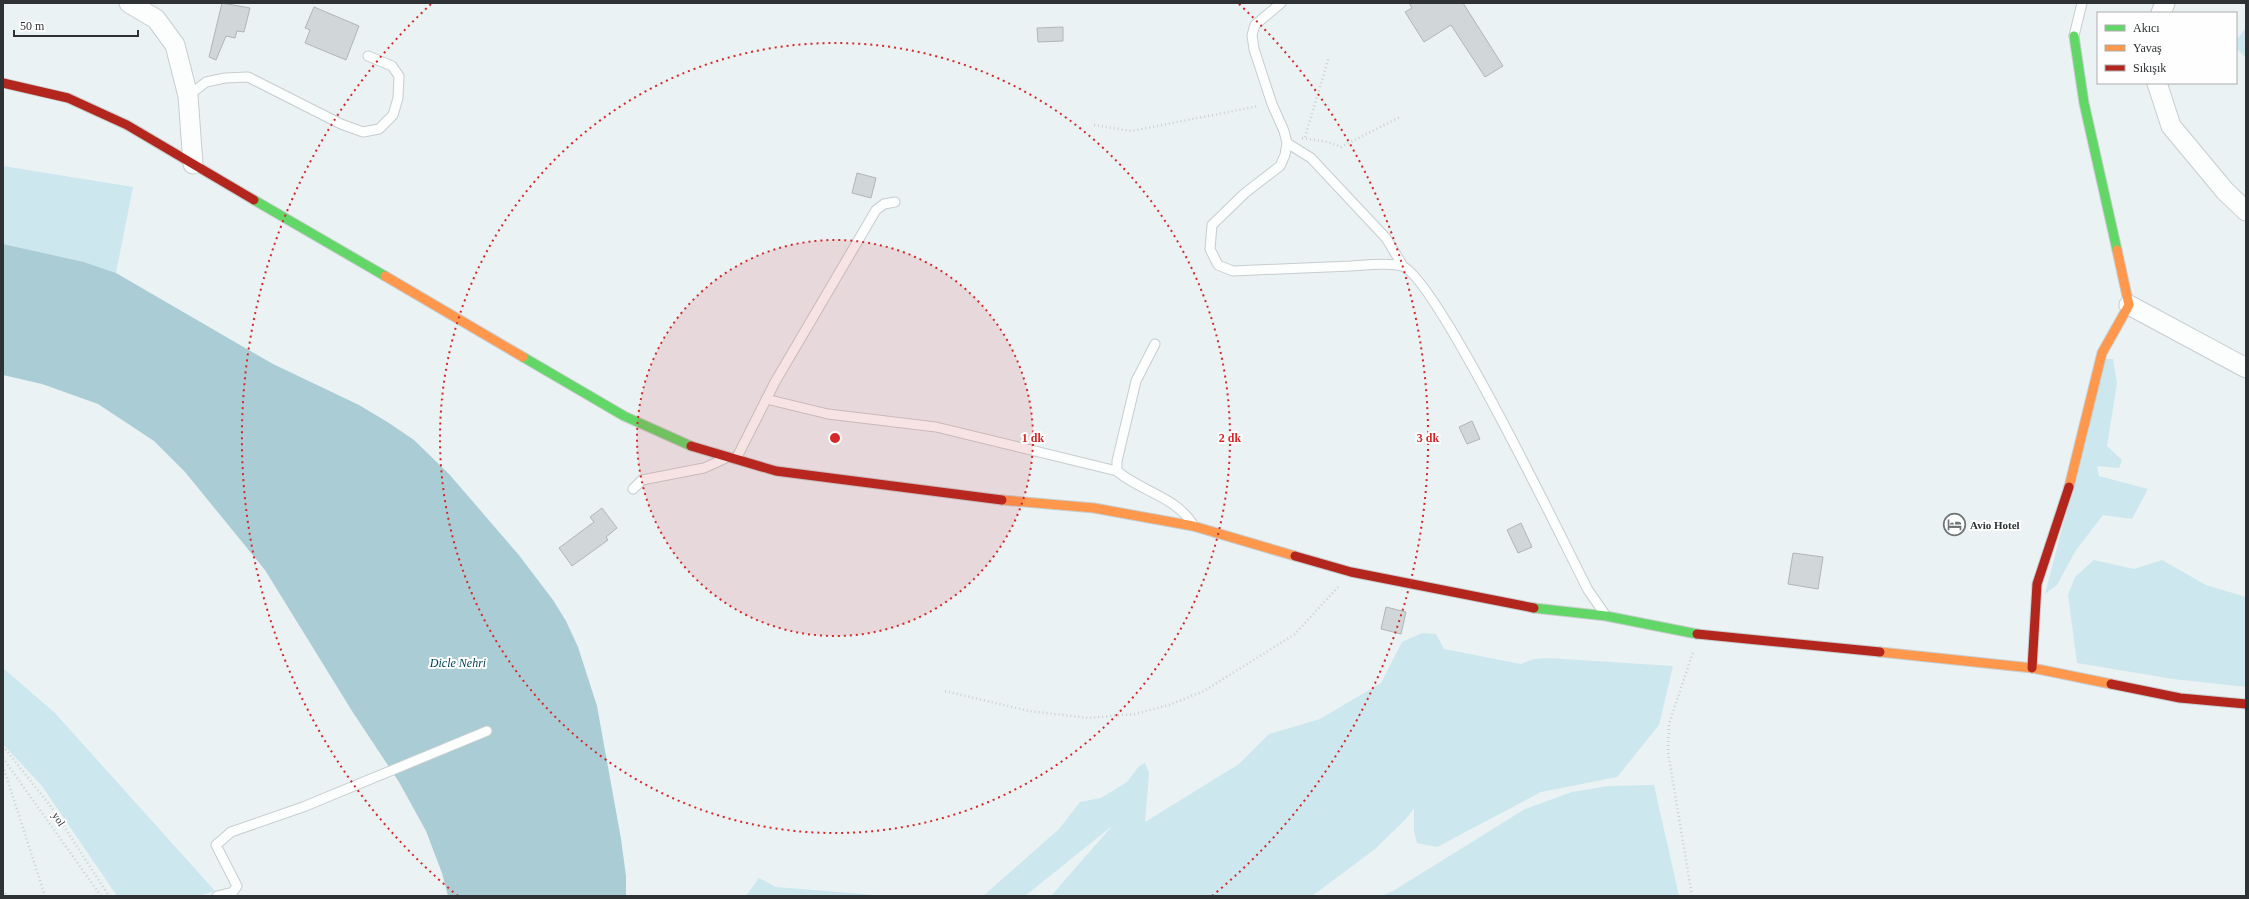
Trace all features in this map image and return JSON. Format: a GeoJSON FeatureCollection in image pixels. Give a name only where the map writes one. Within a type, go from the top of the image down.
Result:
{"type":"FeatureCollection","features":[{"type":"Feature","properties":{"kind":"street"},"geometry":{"type":"LineString","coordinates":[[128,3],[156,19],[175,45],[188,96],[193,164]]}},
{"type":"Feature","properties":{"kind":"street"},"geometry":{"type":"LineString","coordinates":[[2032,668],[2037,584],[2073,475],[2102,353],[2130,305],[2084,103],[2074,36]]}},
{"type":"Feature","properties":{"kind":"street"},"geometry":{"type":"LineString","coordinates":[[3,83],[68,98],[127,125],[624,416],[694,447],[776,471],[974,497],[1094,508],[1193,526],[1351,572],[1519,606],[1606,616],[1699,634],[2032,668],[2180,698],[2246,704]]}},
{"type":"Feature","properties":{"kind":"street"},"geometry":{"type":"LineString","coordinates":[[2157,84],[2172,126],[2225,191],[2246,211]]}},
{"type":"Feature","properties":{"kind":"street"},"geometry":{"type":"LineString","coordinates":[[2130,305],[2246,368]]}},
{"type":"Feature","properties":{"kind":"lane"},"geometry":{"type":"LineString","coordinates":[[1281,3],[1255,25],[1252,35],[1254,49],[1272,104],[1284,131],[1287,144],[1285,155],[1280,166],[1245,193],[1212,225],[1210,249],[1218,266],[1233,271],[1378,265],[1403,266]]}},
{"type":"Feature","properties":{"kind":"lane"},"geometry":{"type":"LineString","coordinates":[[2074,36],[2082,3]]}},
{"type":"Feature","properties":{"kind":"lane"},"geometry":{"type":"LineString","coordinates":[[188,96],[206,82],[225,78],[248,77],[341,124],[363,132],[379,129],[393,115],[398,98],[399,76],[392,66],[368,56]]}},
{"type":"Feature","properties":{"kind":"lane"},"geometry":{"type":"LineString","coordinates":[[1287,144],[1311,158],[1386,238],[1403,266],[1419,280],[1451,329],[1512,438],[1588,590],[1606,616]]}},
{"type":"Feature","properties":{"kind":"lane"},"geometry":{"type":"LineString","coordinates":[[633,489],[642,480],[704,468],[733,458],[876,210],[884,204],[895,202]]}},
{"type":"Feature","properties":{"kind":"lane"},"geometry":{"type":"LineString","coordinates":[[1117,471],[1117,461],[1136,381],[1155,344]]}},
{"type":"Feature","properties":{"kind":"lane"},"geometry":{"type":"LineString","coordinates":[[766,399],[828,414],[936,427],[1117,471],[1127,480],[1174,504],[1184,512],[1193,526]]}},
{"type":"Feature","properties":{"kind":"lane"},"geometry":{"type":"LineString","coordinates":[[217,896],[233,892],[237,886],[216,845],[232,832],[303,807],[487,731]]}},
{"type":"Feature","properties":{"kind":"path"},"geometry":{"type":"LineString","coordinates":[[1305,137],[1330,57]]}},
{"type":"Feature","properties":{"kind":"path"},"geometry":{"type":"LineString","coordinates":[[1094,125],[1131,131],[1272,104]]}},
{"type":"Feature","properties":{"kind":"path"},"geometry":{"type":"LineString","coordinates":[[1287,144],[1305,137],[1341,146],[1400,117]]}},
{"type":"Feature","properties":{"kind":"path"},"geometry":{"type":"LineString","coordinates":[[945,691],[1029,711],[1088,718],[1135,714],[1169,705],[1204,691],[1295,634],[1309,622],[1351,572]]}},
{"type":"Feature","properties":{"kind":"path"},"geometry":{"type":"LineString","coordinates":[[1692,896],[1668,752],[1669,724],[1699,634]]}},
{"type":"Feature","properties":{"kind":"path","name":"yol"},"geometry":{"type":"LineString","coordinates":[[3,746],[52,808],[109,896]]}},
{"type":"Feature","properties":{"kind":"path"},"geometry":{"type":"LineString","coordinates":[[3,758],[101,896]]}},
{"type":"Feature","properties":{"kind":"path"},"geometry":{"type":"LineString","coordinates":[[3,766],[45,896]]}},
{"type":"Feature","properties":{"kind":"path"},"geometry":{"type":"LineString","coordinates":[[3,890],[7,896]]}},
{"type":"Feature","properties":{"kind":"shaded area"},"geometry":{"type":"Polygon","coordinates":[[[2246,28],[2246,58],[2237,49],[2237,39],[2246,28]]]}},
{"type":"Feature","properties":{"kind":"shaded area"},"geometry":{"type":"Polygon","coordinates":[[[3,166],[133,187],[116,273],[84,262],[3,244],[3,166]]]}},
{"type":"Feature","properties":{"kind":"shaded area"},"geometry":{"type":"Polygon","coordinates":[[[2106,359],[2113,359],[2117,383],[2107,446],[2122,460],[2119,468],[2097,466],[2099,476],[2148,489],[2132,519],[2103,515],[2076,550],[2057,585],[2045,594],[2106,359]]]}},
{"type":"Feature","properties":{"kind":"shaded area"},"geometry":{"type":"Polygon","coordinates":[[[2094,560],[2134,569],[2162,560],[2206,585],[2246,597],[2246,687],[2173,679],[2077,663],[2068,595],[2075,577],[2094,560]]]}},
{"type":"Feature","properties":{"kind":"shaded area"},"geometry":{"type":"Polygon","coordinates":[[[1422,633],[1436,634],[1444,649],[1521,664],[1534,659],[1548,658],[1673,666],[1659,725],[1617,777],[1541,792],[1437,847],[1417,843],[1414,831],[1414,808],[1406,819],[1375,849],[1312,896],[1051,896],[1112,826],[1025,896],[983,896],[1059,829],[1080,802],[1101,798],[1127,782],[1139,766],[1145,763],[1149,773],[1145,822],[1239,764],[1269,734],[1320,719],[1381,683],[1402,642],[1422,633]]]}},
{"type":"Feature","properties":{"kind":"shaded area"},"geometry":{"type":"Polygon","coordinates":[[[3,668],[55,713],[215,891],[198,896],[117,896],[42,786],[3,744],[3,668]]]}},
{"type":"Feature","properties":{"kind":"shaded area"},"geometry":{"type":"Polygon","coordinates":[[[1654,785],[1679,896],[1381,896],[1393,891],[1525,809],[1572,792],[1608,786],[1654,785]]]}},
{"type":"Feature","properties":{"kind":"shaded area"},"geometry":{"type":"Polygon","coordinates":[[[759,878],[776,887],[889,896],[746,896],[759,878]]]}},
{"type":"Feature","properties":{"kind":"water","name":"Dicle Nehri"},"geometry":{"type":"Polygon","coordinates":[[[3,244],[84,262],[116,273],[273,364],[359,405],[389,423],[414,440],[449,474],[518,554],[553,600],[566,621],[578,647],[597,706],[621,839],[626,876],[626,896],[448,896],[442,873],[426,831],[399,782],[352,711],[265,570],[185,472],[154,441],[98,404],[42,384],[3,375],[3,244]]]}},
{"type":"Feature","properties":{"kind":"building"},"geometry":{"type":"Polygon","coordinates":[[[222,3],[250,8],[244,32],[237,31],[235,38],[226,36],[216,60],[209,57],[222,3]]]}},
{"type":"Feature","properties":{"kind":"building"},"geometry":{"type":"Polygon","coordinates":[[[1409,3],[1463,3],[1503,66],[1485,77],[1451,25],[1424,42],[1405,12],[1412,8],[1409,3]]]}},
{"type":"Feature","properties":{"kind":"building"},"geometry":{"type":"Polygon","coordinates":[[[314,7],[359,26],[346,60],[305,43],[310,30],[305,28],[314,7]]]}},
{"type":"Feature","properties":{"kind":"building"},"geometry":{"type":"Polygon","coordinates":[[[1063,27],[1063,41],[1038,42],[1037,28],[1063,27]]]}},
{"type":"Feature","properties":{"kind":"building"},"geometry":{"type":"Polygon","coordinates":[[[857,173],[876,178],[871,198],[852,193],[857,173]]]}},
{"type":"Feature","properties":{"kind":"building"},"geometry":{"type":"Polygon","coordinates":[[[1472,421],[1480,439],[1467,444],[1459,427],[1472,421]]]}},
{"type":"Feature","properties":{"kind":"building"},"geometry":{"type":"Polygon","coordinates":[[[602,508],[617,528],[606,537],[608,540],[572,566],[559,548],[594,522],[590,517],[602,508]]]}},
{"type":"Feature","properties":{"kind":"building"},"geometry":{"type":"Polygon","coordinates":[[[1521,523],[1532,547],[1518,553],[1507,530],[1521,523]]]}},
{"type":"Feature","properties":{"kind":"building"},"geometry":{"type":"Polygon","coordinates":[[[1793,553],[1823,557],[1818,589],[1788,584],[1793,553]]]}},
{"type":"Feature","properties":{"kind":"building"},"geometry":{"type":"Polygon","coordinates":[[[1386,607],[1406,612],[1401,634],[1381,629],[1386,607]]]}},
{"type":"Feature","properties":{"kind":"traffic: fast"},"geometry":{"type":"LineString","coordinates":[[2074,36],[2084,103],[2117,250]]}},
{"type":"Feature","properties":{"kind":"traffic: fast"},"geometry":{"type":"LineString","coordinates":[[254,200],[385,276]]}},
{"type":"Feature","properties":{"kind":"traffic: fast"},"geometry":{"type":"LineString","coordinates":[[523,357],[624,416],[691,446]]}},
{"type":"Feature","properties":{"kind":"traffic: fast"},"geometry":{"type":"LineString","coordinates":[[1534,608],[1606,616],[1697,634]]}},
{"type":"Feature","properties":{"kind":"traffic: slow"},"geometry":{"type":"LineString","coordinates":[[2069,487],[2102,353],[2129,305],[2117,250]]}},
{"type":"Feature","properties":{"kind":"traffic: slow"},"geometry":{"type":"LineString","coordinates":[[385,276],[523,357]]}},
{"type":"Feature","properties":{"kind":"traffic: slow"},"geometry":{"type":"LineString","coordinates":[[1002,500],[1094,508],[1193,526],[1295,556]]}},
{"type":"Feature","properties":{"kind":"traffic: slow"},"geometry":{"type":"LineString","coordinates":[[1880,652],[2032,668],[2111,684]]}},
{"type":"Feature","properties":{"kind":"traffic: jam"},"geometry":{"type":"LineString","coordinates":[[3,83],[68,98],[127,125],[254,200]]}},
{"type":"Feature","properties":{"kind":"traffic: jam"},"geometry":{"type":"LineString","coordinates":[[691,446],[776,471],[1002,500]]}},
{"type":"Feature","properties":{"kind":"traffic: jam"},"geometry":{"type":"LineString","coordinates":[[2032,668],[2037,584],[2069,487]]}},
{"type":"Feature","properties":{"kind":"traffic: jam"},"geometry":{"type":"LineString","coordinates":[[1295,556],[1351,572],[1534,608]]}},
{"type":"Feature","properties":{"kind":"traffic: jam"},"geometry":{"type":"LineString","coordinates":[[1697,634],[1880,652]]}},
{"type":"Feature","properties":{"kind":"traffic: jam"},"geometry":{"type":"LineString","coordinates":[[2111,684],[2180,698],[2246,704]]}},
{"type":"Feature","properties":{"kind":"place","name":"Avio Hotel"},"geometry":{"type":"Point","coordinates":[1955,525]}}]}
